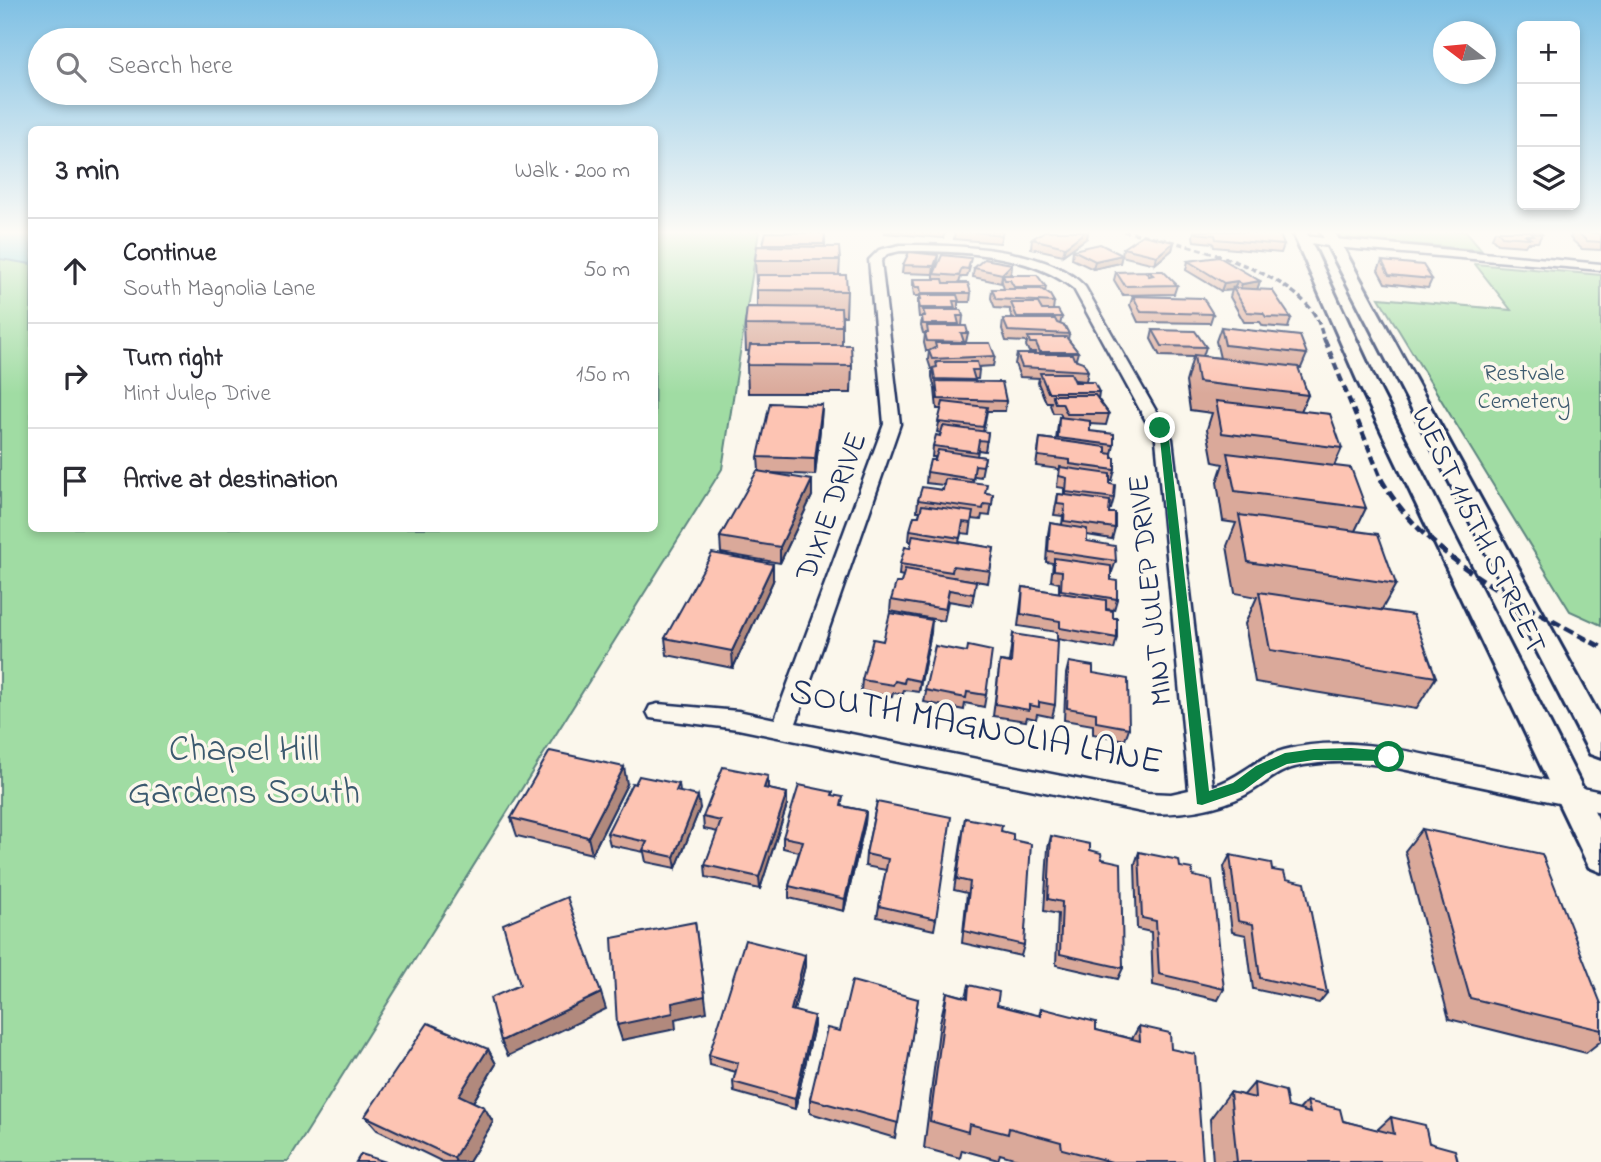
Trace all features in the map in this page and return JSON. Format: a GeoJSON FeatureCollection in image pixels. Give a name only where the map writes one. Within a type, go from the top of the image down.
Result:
{"type":"FeatureCollection","features":[{"type":"Feature","properties":{"kind":"street","name":"DIXIE DRIVE"},"geometry":{"type":"LineString","coordinates":[[783,728],[892,424],[876,285]]}},
{"type":"Feature","properties":{"kind":"street","name":"MINT JULEP DRIVE"},"geometry":{"type":"LineString","coordinates":[[1077,285],[1164,439],[1202,799]]}},
{"type":"Feature","properties":{"kind":"street","name":"WEST 115TH STREET"},"geometry":{"type":"LineString","coordinates":[[1324,285],[1367,382],[1601,857]]}},
{"type":"Feature","properties":{"kind":"street","name":"WEST 115TH STREET"},"geometry":{"type":"LineString","coordinates":[[1357,285],[1601,746]]}},
{"type":"Feature","properties":{"kind":"street","name":"SOUTH MAGNOLIA LANE"},"geometry":{"type":"LineString","coordinates":[[658,712],[709,715],[783,728],[1127,801],[1171,804],[1202,799],[1238,787],[1261,770],[1285,759],[1314,754],[1351,753],[1389,757],[1601,802]]}},
{"type":"Feature","properties":{"kind":"green space","name":"Chapel Hill Gardens South"},"geometry":{"type":"Polygon","coordinates":[[[0,285],[28,285],[28,532],[658,532],[658,285],[751,285],[722,469],[288,1162],[0,1162],[0,285]]]}},
{"type":"Feature","properties":{"kind":"green space","name":"Restvale Cemetery"},"geometry":{"type":"Polygon","coordinates":[[[1492,285],[1601,285],[1601,625],[1570,611],[1379,298],[1511,310],[1492,285]]]}},
{"type":"Feature","properties":{"kind":"building"},"geometry":{"type":"Polygon","coordinates":[[[757,285],[847,285],[847,291],[756,290],[757,285]]]}},
{"type":"Feature","properties":{"kind":"building"},"geometry":{"type":"Polygon","coordinates":[[[969,285],[971,293],[921,293],[920,287],[915,287],[969,285]]]}},
{"type":"Feature","properties":{"kind":"building"},"geometry":{"type":"Polygon","coordinates":[[[1013,285],[1046,287],[1014,287],[1013,285]]]}},
{"type":"Feature","properties":{"kind":"building"},"geometry":{"type":"Polygon","coordinates":[[[1233,288],[1272,290],[1291,318],[1266,317],[1263,313],[1247,312],[1233,288]]]}},
{"type":"Feature","properties":{"kind":"building"},"geometry":{"type":"Polygon","coordinates":[[[992,289],[1041,289],[1050,295],[1054,302],[996,299],[992,289]]]}},
{"type":"Feature","properties":{"kind":"building"},"geometry":{"type":"Polygon","coordinates":[[[920,295],[957,295],[959,301],[953,301],[955,308],[920,308],[920,295]]]}},
{"type":"Feature","properties":{"kind":"building"},"geometry":{"type":"Polygon","coordinates":[[[1133,296],[1203,298],[1213,314],[1141,312],[1133,296]]]}},
{"type":"Feature","properties":{"kind":"building"},"geometry":{"type":"Polygon","coordinates":[[[1011,303],[1038,303],[1042,310],[1058,310],[1062,317],[1017,317],[1011,303]]]}},
{"type":"Feature","properties":{"kind":"building"},"geometry":{"type":"Polygon","coordinates":[[[747,307],[841,308],[842,326],[745,325],[747,307]]]}},
{"type":"Feature","properties":{"kind":"building"},"geometry":{"type":"Polygon","coordinates":[[[923,310],[961,310],[963,316],[957,316],[959,324],[923,324],[923,310]]]}},
{"type":"Feature","properties":{"kind":"building"},"geometry":{"type":"Polygon","coordinates":[[[1003,319],[1055,319],[1057,323],[1065,326],[1069,334],[1008,331],[1003,319]]]}},
{"type":"Feature","properties":{"kind":"building"},"geometry":{"type":"Polygon","coordinates":[[[927,326],[966,326],[968,333],[961,333],[964,342],[927,341],[927,326]]]}},
{"type":"Feature","properties":{"kind":"building"},"geometry":{"type":"Polygon","coordinates":[[[1221,327],[1300,336],[1307,354],[1225,345],[1221,327]]]}},
{"type":"Feature","properties":{"kind":"building"},"geometry":{"type":"Polygon","coordinates":[[[1153,330],[1195,331],[1206,347],[1162,346],[1153,330]]]}},
{"type":"Feature","properties":{"kind":"building"},"geometry":{"type":"Polygon","coordinates":[[[1028,337],[1066,337],[1078,352],[1040,352],[1036,343],[1030,343],[1028,337]]]}},
{"type":"Feature","properties":{"kind":"building"},"geometry":{"type":"Polygon","coordinates":[[[935,343],[990,343],[995,356],[932,359],[929,351],[936,347],[935,343]]]}},
{"type":"Feature","properties":{"kind":"building"},"geometry":{"type":"Polygon","coordinates":[[[750,345],[851,345],[852,366],[747,365],[750,345]]]}},
{"type":"Feature","properties":{"kind":"building"},"geometry":{"type":"Polygon","coordinates":[[[1017,354],[1072,354],[1074,359],[1083,362],[1088,371],[1022,367],[1017,354]]]}},
{"type":"Feature","properties":{"kind":"building"},"geometry":{"type":"Polygon","coordinates":[[[1194,355],[1298,367],[1308,395],[1198,382],[1194,355]]]}},
{"type":"Feature","properties":{"kind":"building"},"geometry":{"type":"Polygon","coordinates":[[[936,362],[977,362],[979,370],[972,370],[975,380],[935,379],[933,368],[937,367],[936,362]]]}},
{"type":"Feature","properties":{"kind":"building"},"geometry":{"type":"Polygon","coordinates":[[[1040,373],[1071,373],[1075,382],[1094,382],[1099,392],[1048,392],[1040,373]]]}},
{"type":"Feature","properties":{"kind":"building"},"geometry":{"type":"Polygon","coordinates":[[[936,381],[1002,382],[1006,401],[938,399],[936,381]]]}},
{"type":"Feature","properties":{"kind":"building"},"geometry":{"type":"Polygon","coordinates":[[[1052,395],[1095,395],[1109,414],[1067,414],[1062,403],[1055,403],[1052,395]]]}},
{"type":"Feature","properties":{"kind":"building"},"geometry":{"type":"Polygon","coordinates":[[[1216,401],[1330,414],[1342,448],[1222,433],[1216,401]]]}},
{"type":"Feature","properties":{"kind":"building"},"geometry":{"type":"Polygon","coordinates":[[[943,402],[987,407],[983,427],[938,422],[943,402]]]}},
{"type":"Feature","properties":{"kind":"building"},"geometry":{"type":"Polygon","coordinates":[[[770,403],[822,405],[815,459],[758,457],[770,403]]]}},
{"type":"Feature","properties":{"kind":"building"},"geometry":{"type":"Polygon","coordinates":[[[1059,417],[1090,421],[1090,431],[1114,434],[1114,445],[1058,438],[1059,417]]]}},
{"type":"Feature","properties":{"kind":"building"},"geometry":{"type":"Polygon","coordinates":[[[943,426],[988,432],[987,441],[979,440],[977,452],[933,446],[936,435],[940,436],[943,426]]]}},
{"type":"Feature","properties":{"kind":"building"},"geometry":{"type":"Polygon","coordinates":[[[1040,438],[1106,447],[1106,453],[1115,458],[1115,470],[1070,464],[1070,460],[1038,456],[1040,438]]]}},
{"type":"Feature","properties":{"kind":"building"},"geometry":{"type":"Polygon","coordinates":[[[938,450],[985,457],[983,466],[975,465],[973,479],[927,472],[930,460],[935,460],[938,450]]]}},
{"type":"Feature","properties":{"kind":"building"},"geometry":{"type":"Polygon","coordinates":[[[1227,453],[1351,468],[1366,508],[1235,491],[1227,453]]]}},
{"type":"Feature","properties":{"kind":"building"},"geometry":{"type":"Polygon","coordinates":[[[1060,467],[1110,474],[1110,484],[1115,485],[1114,498],[1066,492],[1067,478],[1059,476],[1060,467]]]}},
{"type":"Feature","properties":{"kind":"building"},"geometry":{"type":"Polygon","coordinates":[[[757,471],[812,480],[780,547],[720,537],[757,471]]]}},
{"type":"Feature","properties":{"kind":"building"},"geometry":{"type":"Polygon","coordinates":[[[945,479],[987,484],[985,493],[993,494],[992,505],[984,504],[983,509],[918,500],[922,487],[943,490],[945,479]]]}},
{"type":"Feature","properties":{"kind":"building"},"geometry":{"type":"Polygon","coordinates":[[[1058,494],[1110,501],[1109,513],[1115,513],[1115,528],[1064,521],[1065,505],[1057,504],[1058,494]]]}},
{"type":"Feature","properties":{"kind":"building"},"geometry":{"type":"Polygon","coordinates":[[[922,505],[973,512],[971,523],[963,522],[960,538],[910,530],[914,516],[919,516],[922,505]]]}},
{"type":"Feature","properties":{"kind":"building"},"geometry":{"type":"Polygon","coordinates":[[[1239,515],[1378,534],[1396,584],[1248,562],[1239,515]]]}},
{"type":"Feature","properties":{"kind":"building"},"geometry":{"type":"Polygon","coordinates":[[[1050,523],[1087,529],[1087,541],[1115,546],[1116,561],[1048,551],[1050,523]]]}},
{"type":"Feature","properties":{"kind":"building"},"geometry":{"type":"Polygon","coordinates":[[[913,535],[994,548],[990,571],[953,566],[952,572],[900,564],[905,547],[910,548],[913,535]]]}},
{"type":"Feature","properties":{"kind":"building"},"geometry":{"type":"Polygon","coordinates":[[[712,553],[773,564],[732,651],[665,638],[712,553]]]}},
{"type":"Feature","properties":{"kind":"building"},"geometry":{"type":"Polygon","coordinates":[[[1054,558],[1111,566],[1111,580],[1117,581],[1117,599],[1061,590],[1062,571],[1054,570],[1054,558]]]}},
{"type":"Feature","properties":{"kind":"building"},"geometry":{"type":"Polygon","coordinates":[[[905,569],[976,581],[974,594],[949,590],[945,609],[891,600],[896,583],[901,583],[905,569]]]}},
{"type":"Feature","properties":{"kind":"building"},"geometry":{"type":"Polygon","coordinates":[[[1023,587],[1106,600],[1106,610],[1113,611],[1113,618],[1117,618],[1117,638],[1060,628],[1060,621],[1021,614],[1023,587]]]}},
{"type":"Feature","properties":{"kind":"building"},"geometry":{"type":"Polygon","coordinates":[[[1259,592],[1413,615],[1436,677],[1270,650],[1259,592]]]}},
{"type":"Feature","properties":{"kind":"building"},"geometry":{"type":"Polygon","coordinates":[[[890,613],[932,620],[920,681],[905,678],[904,683],[895,681],[893,685],[862,680],[873,639],[883,641],[890,613]]]}},
{"type":"Feature","properties":{"kind":"building"},"geometry":{"type":"Polygon","coordinates":[[[1013,634],[1058,641],[1055,705],[1039,702],[1039,707],[1029,705],[1029,710],[995,704],[1000,661],[1011,663],[1013,634]]]}},
{"type":"Feature","properties":{"kind":"building"},"geometry":{"type":"Polygon","coordinates":[[[935,646],[967,652],[968,646],[992,651],[986,695],[967,692],[966,698],[925,690],[935,646]]]}},
{"type":"Feature","properties":{"kind":"building"},"geometry":{"type":"Polygon","coordinates":[[[1069,662],[1093,666],[1093,673],[1128,679],[1129,728],[1096,722],[1096,713],[1067,708],[1069,662]]]}},
{"type":"Feature","properties":{"kind":"building"},"geometry":{"type":"Polygon","coordinates":[[[550,751],[624,767],[588,837],[511,818],[550,751]]]}},
{"type":"Feature","properties":{"kind":"building"},"geometry":{"type":"Polygon","coordinates":[[[723,767],[768,776],[764,788],[787,793],[759,877],[705,865],[721,821],[703,817],[723,767]]]}},
{"type":"Feature","properties":{"kind":"building"},"geometry":{"type":"Polygon","coordinates":[[[639,776],[679,784],[676,791],[698,796],[674,857],[643,850],[647,842],[607,833],[632,783],[635,784],[639,776]]]}},
{"type":"Feature","properties":{"kind":"building"},"geometry":{"type":"Polygon","coordinates":[[[799,785],[833,792],[832,795],[843,797],[841,806],[866,811],[845,899],[789,886],[803,841],[783,837],[799,785]]]}},
{"type":"Feature","properties":{"kind":"building"},"geometry":{"type":"Polygon","coordinates":[[[877,802],[951,817],[936,919],[879,906],[888,859],[866,854],[877,802]]]}},
{"type":"Feature","properties":{"kind":"building"},"geometry":{"type":"Polygon","coordinates":[[[965,818],[1002,825],[1001,831],[1013,834],[1013,840],[1031,844],[1024,945],[964,931],[970,882],[957,879],[965,818]]]}},
{"type":"Feature","properties":{"kind":"building"},"geometry":{"type":"Polygon","coordinates":[[[1422,829],[1542,854],[1601,1004],[1601,1030],[1470,998],[1422,829]]]}},
{"type":"Feature","properties":{"kind":"building"},"geometry":{"type":"Polygon","coordinates":[[[1051,836],[1090,844],[1090,850],[1101,853],[1102,859],[1121,863],[1123,968],[1060,954],[1062,902],[1048,899],[1051,836]]]}},
{"type":"Feature","properties":{"kind":"building"},"geometry":{"type":"Polygon","coordinates":[[[1139,852],[1179,860],[1180,867],[1192,869],[1193,876],[1212,880],[1224,989],[1159,974],[1156,921],[1142,918],[1139,852]]]}},
{"type":"Feature","properties":{"kind":"building"},"geometry":{"type":"Polygon","coordinates":[[[1230,855],[1271,863],[1272,870],[1284,872],[1286,879],[1305,883],[1327,993],[1260,978],[1253,924],[1238,921],[1230,855]]]}},
{"type":"Feature","properties":{"kind":"building"},"geometry":{"type":"Polygon","coordinates":[[[567,897],[601,993],[501,1041],[490,998],[520,985],[503,924],[567,897]]]}},
{"type":"Feature","properties":{"kind":"building"},"geometry":{"type":"Polygon","coordinates":[[[695,922],[705,996],[672,1003],[673,1013],[617,1025],[612,938],[695,922]]]}},
{"type":"Feature","properties":{"kind":"building"},"geometry":{"type":"Polygon","coordinates":[[[745,940],[805,955],[791,1010],[814,1016],[795,1099],[733,1082],[738,1063],[709,1055],[745,940]]]}},
{"type":"Feature","properties":{"kind":"building"},"geometry":{"type":"Polygon","coordinates":[[[852,981],[918,999],[898,1123],[810,1099],[827,1028],[840,1031],[852,981]]]}},
{"type":"Feature","properties":{"kind":"building"},"geometry":{"type":"Polygon","coordinates":[[[969,985],[999,992],[997,1005],[1041,1016],[1041,1008],[1096,1022],[1096,1030],[1140,1041],[1139,1026],[1170,1033],[1171,1049],[1195,1054],[1203,1162],[1112,1162],[1062,1149],[1061,1142],[1009,1128],[1008,1134],[969,1124],[968,1132],[930,1121],[947,992],[968,998],[969,985]]]}},
{"type":"Feature","properties":{"kind":"building"},"geometry":{"type":"Polygon","coordinates":[[[428,1023],[488,1049],[459,1095],[484,1107],[454,1158],[365,1116],[428,1023]]]}},
{"type":"Feature","properties":{"kind":"building"},"geometry":{"type":"Polygon","coordinates":[[[1254,1083],[1285,1091],[1288,1107],[1310,1113],[1307,1101],[1340,1109],[1343,1121],[1394,1134],[1391,1117],[1425,1125],[1429,1143],[1455,1150],[1458,1162],[1237,1162],[1230,1092],[1255,1098],[1254,1083]]]}},
{"type":"Feature","properties":{"kind":"building"},"geometry":{"type":"Polygon","coordinates":[[[361,1154],[386,1162],[356,1162],[361,1154]]]}},
{"type":"Feature","properties":{"kind":"railway"},"geometry":{"type":"LineString","coordinates":[[1284,285],[1302,300],[1316,317],[1325,342]]}},
{"type":"Feature","properties":{"kind":"railway"},"geometry":{"type":"LineString","coordinates":[[1325,340],[1382,480]]}},
{"type":"Feature","properties":{"kind":"railway"},"geometry":{"type":"LineString","coordinates":[[1382,480],[1400,508],[1450,556],[1509,596],[1601,647]]}},
{"type":"Feature","properties":{"kind":"route"},"geometry":{"type":"LineString","coordinates":[[1160,428],[1164,439],[1202,799],[1238,787],[1261,770],[1285,759],[1314,754],[1351,753],[1389,757]]}}]}
